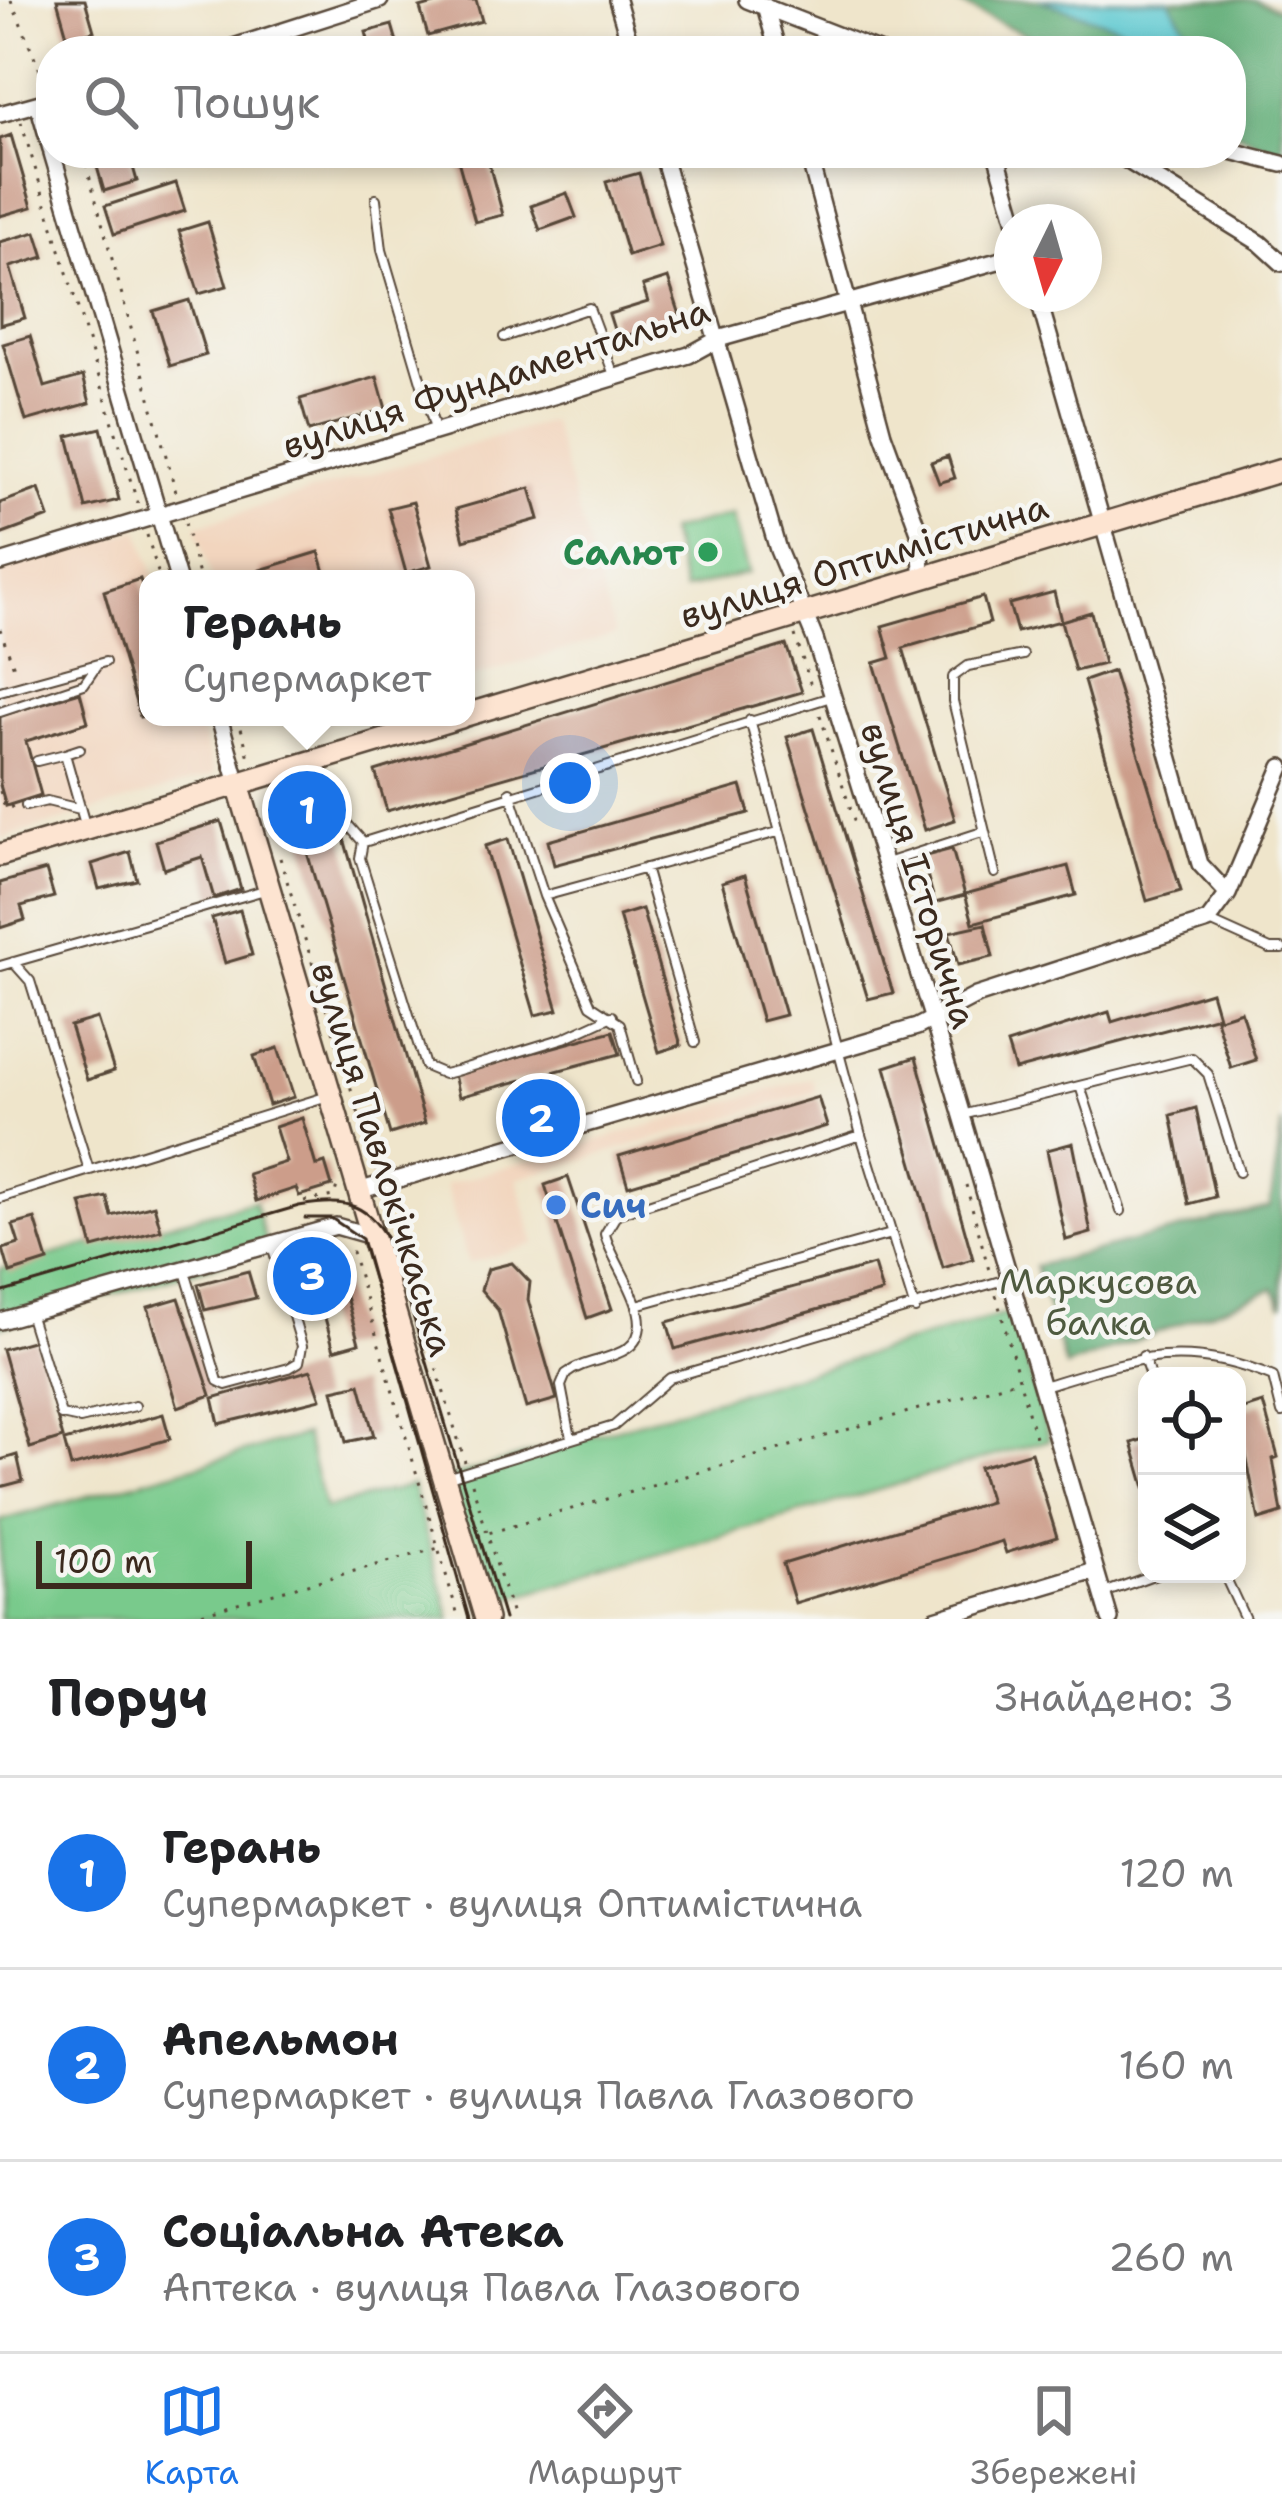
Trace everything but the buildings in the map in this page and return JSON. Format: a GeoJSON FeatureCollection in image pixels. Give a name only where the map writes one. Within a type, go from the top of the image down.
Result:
{"type":"FeatureCollection","features":[{"type":"Feature","properties":{"kind":"street"},"geometry":{"type":"LineString","coordinates":[[268,36],[380,0]]}},
{"type":"Feature","properties":{"kind":"street"},"geometry":{"type":"LineString","coordinates":[[617,0],[628,36]]}},
{"type":"Feature","properties":{"kind":"street"},"geometry":{"type":"LineString","coordinates":[[747,0],[840,36]]}},
{"type":"Feature","properties":{"kind":"street"},"geometry":{"type":"LineString","coordinates":[[765,6],[774,36]]}},
{"type":"Feature","properties":{"kind":"street"},"geometry":{"type":"LineString","coordinates":[[1246,155],[1282,164]]}},
{"type":"Feature","properties":{"kind":"street"},"geometry":{"type":"LineString","coordinates":[[57,168],[151,518],[174,570]]}},
{"type":"Feature","properties":{"kind":"street","name":"вулиця Історична"},"geometry":{"type":"LineString","coordinates":[[667,168],[801,614],[815,639],[961,1116],[1000,1281],[1110,1619]]}},
{"type":"Feature","properties":{"kind":"street"},"geometry":{"type":"LineString","coordinates":[[812,168],[883,434],[919,532],[923,580]]}},
{"type":"Feature","properties":{"kind":"street"},"geometry":{"type":"LineString","coordinates":[[1000,168],[1011,204]]}},
{"type":"Feature","properties":{"kind":"street"},"geometry":{"type":"LineString","coordinates":[[1139,168],[1260,243],[1282,263]]}},
{"type":"Feature","properties":{"kind":"street","name":"вулиця Фундаментальна"},"geometry":{"type":"LineString","coordinates":[[0,563],[688,355],[718,339],[994,262]]}},
{"type":"Feature","properties":{"kind":"street"},"geometry":{"type":"LineString","coordinates":[[1042,312],[1200,864],[1228,893]]}},
{"type":"Feature","properties":{"kind":"street","name":"вулиця Оптимістична"},"geometry":{"type":"LineString","coordinates":[[475,712],[1282,470]]}},
{"type":"Feature","properties":{"kind":"street","name":"вулиця Павлокічкаська"},"geometry":{"type":"LineString","coordinates":[[223,726],[246,777],[269,889],[330,1096],[369,1188],[371,1236],[486,1619]]}},
{"type":"Feature","properties":{"kind":"street","name":"вулиця Оптимістична"},"geometry":{"type":"LineString","coordinates":[[0,855],[84,819],[318,760],[430,726]]}},
{"type":"Feature","properties":{"kind":"street"},"geometry":{"type":"LineString","coordinates":[[369,1188],[839,1051],[932,1021],[976,996],[1208,921],[1228,893],[1282,766]]}},
{"type":"Feature","properties":{"kind":"street"},"geometry":{"type":"LineString","coordinates":[[0,1321],[336,1226],[371,1236]]}},
{"type":"Feature","properties":{"kind":"street"},"geometry":{"type":"LineString","coordinates":[[935,1619],[1095,1571]]}},
{"type":"Feature","properties":{"kind":"lane"},"geometry":{"type":"LineString","coordinates":[[376,199],[382,250],[436,431]]}},
{"type":"Feature","properties":{"kind":"lane"},"geometry":{"type":"LineString","coordinates":[[504,338],[589,308],[614,375]]}},
{"type":"Feature","properties":{"kind":"lane"},"geometry":{"type":"LineString","coordinates":[[995,873],[952,701],[953,677],[968,666],[1023,655]]}},
{"type":"Feature","properties":{"kind":"lane"},"geometry":{"type":"LineString","coordinates":[[0,692],[101,664],[84,685],[0,712]]}},
{"type":"Feature","properties":{"kind":"lane"},"geometry":{"type":"LineString","coordinates":[[363,842],[832,696]]}},
{"type":"Feature","properties":{"kind":"lane"},"geometry":{"type":"LineString","coordinates":[[750,720],[861,1135],[915,1309]]}},
{"type":"Feature","properties":{"kind":"lane"},"geometry":{"type":"LineString","coordinates":[[37,761],[80,749]]}},
{"type":"Feature","properties":{"kind":"lane"},"geometry":{"type":"LineString","coordinates":[[65,754],[84,819]]}},
{"type":"Feature","properties":{"kind":"lane"},"geometry":{"type":"LineString","coordinates":[[318,760],[341,818],[363,842]]}},
{"type":"Feature","properties":{"kind":"lane"},"geometry":{"type":"LineString","coordinates":[[509,793],[544,896],[591,1005],[596,1013],[612,1016],[620,1024],[636,1081]]}},
{"type":"Feature","properties":{"kind":"lane"},"geometry":{"type":"LineString","coordinates":[[26,806],[47,801],[84,819]]}},
{"type":"Feature","properties":{"kind":"lane"},"geometry":{"type":"LineString","coordinates":[[544,896],[778,832]]}},
{"type":"Feature","properties":{"kind":"lane"},"geometry":{"type":"LineString","coordinates":[[882,865],[982,832]]}},
{"type":"Feature","properties":{"kind":"lane"},"geometry":{"type":"LineString","coordinates":[[363,842],[360,858],[425,1066],[444,1074],[564,1038],[612,1016]]}},
{"type":"Feature","properties":{"kind":"lane"},"geometry":{"type":"LineString","coordinates":[[645,868],[695,1042]]}},
{"type":"Feature","properties":{"kind":"lane"},"geometry":{"type":"LineString","coordinates":[[0,966],[269,889]]}},
{"type":"Feature","properties":{"kind":"lane"},"geometry":{"type":"LineString","coordinates":[[1208,921],[1270,949],[1282,949]]}},
{"type":"Feature","properties":{"kind":"lane"},"geometry":{"type":"LineString","coordinates":[[13,962],[31,981],[89,1170]]}},
{"type":"Feature","properties":{"kind":"lane"},"geometry":{"type":"LineString","coordinates":[[961,1116],[1192,1058],[1208,1074],[1239,1172]]}},
{"type":"Feature","properties":{"kind":"lane"},"geometry":{"type":"LineString","coordinates":[[1080,1086],[1121,1210]]}},
{"type":"Feature","properties":{"kind":"lane"},"geometry":{"type":"LineString","coordinates":[[0,1198],[330,1096]]}},
{"type":"Feature","properties":{"kind":"lane"},"geometry":{"type":"LineString","coordinates":[[571,1438],[561,1386],[566,1374],[632,1345],[641,1318],[608,1250],[605,1234],[617,1214],[861,1135]]}},
{"type":"Feature","properties":{"kind":"lane"},"geometry":{"type":"LineString","coordinates":[[637,1304],[891,1234]]}},
{"type":"Feature","properties":{"kind":"lane"},"geometry":{"type":"LineString","coordinates":[[184,1267],[212,1371],[226,1385],[298,1362],[302,1346],[271,1243]]}},
{"type":"Feature","properties":{"kind":"lane"},"geometry":{"type":"LineString","coordinates":[[444,1478],[614,1426],[670,1378],[1000,1281]]}},
{"type":"Feature","properties":{"kind":"lane"},"geometry":{"type":"LineString","coordinates":[[28,1313],[61,1415],[87,1418],[135,1406]]}},
{"type":"Feature","properties":{"kind":"lane"},"geometry":{"type":"LineString","coordinates":[[1031,1381],[1160,1353],[1250,1367],[1273,1377],[1282,1413]]}},
{"type":"Feature","properties":{"kind":"lane"},"geometry":{"type":"LineString","coordinates":[[1143,1356],[1147,1367]]}},
{"type":"Feature","properties":{"kind":"lane"},"geometry":{"type":"LineString","coordinates":[[1102,1593],[1138,1580]]}},
{"type":"Feature","properties":{"kind":"lane"},"geometry":{"type":"LineString","coordinates":[[1228,1583],[1245,1619]]}},
{"type":"Feature","properties":{"kind":"path"},"geometry":{"type":"LineString","coordinates":[[11,0],[36,77]]}},
{"type":"Feature","properties":{"kind":"path"},"geometry":{"type":"LineString","coordinates":[[9,112],[151,518],[159,570]]}},
{"type":"Feature","properties":{"kind":"path"},"geometry":{"type":"LineString","coordinates":[[87,168],[198,570]]}},
{"type":"Feature","properties":{"kind":"path"},"geometry":{"type":"LineString","coordinates":[[0,629],[20,686]]}},
{"type":"Feature","properties":{"kind":"path"},"geometry":{"type":"LineString","coordinates":[[239,726],[246,777]]}},
{"type":"Feature","properties":{"kind":"path"},"geometry":{"type":"LineString","coordinates":[[297,781],[305,803]]}},
{"type":"Feature","properties":{"kind":"path"},"geometry":{"type":"LineString","coordinates":[[0,791],[5,809],[26,806]]}},
{"type":"Feature","properties":{"kind":"path"},"geometry":{"type":"LineString","coordinates":[[291,800],[310,794]]}},
{"type":"Feature","properties":{"kind":"path"},"geometry":{"type":"LineString","coordinates":[[295,906],[369,1188],[468,1470],[513,1619]]}},
{"type":"Feature","properties":{"kind":"path"},"geometry":{"type":"LineString","coordinates":[[963,1176],[1031,1381],[1035,1437]]}},
{"type":"Feature","properties":{"kind":"path"},"geometry":{"type":"LineString","coordinates":[[304,1201],[334,1196],[337,1179]]}},
{"type":"Feature","properties":{"kind":"path"},"geometry":{"type":"LineString","coordinates":[[280,1274],[352,1252],[459,1619]]}},
{"type":"Feature","properties":{"kind":"path"},"geometry":{"type":"LineString","coordinates":[[179,1619],[1031,1381]]}},
{"type":"Feature","properties":{"kind":"shaded area"},"geometry":{"type":"Polygon","coordinates":[[[551,421],[615,635],[475,676],[475,570],[209,570],[196,526],[551,421]]]}},
{"type":"Feature","properties":{"kind":"shaded area"},"geometry":{"type":"Polygon","coordinates":[[[139,529],[152,570],[139,570],[139,726],[200,726],[214,775],[0,839],[0,571],[139,529]]]}},
{"type":"Feature","properties":{"kind":"shaded area"},"geometry":{"type":"Polygon","coordinates":[[[812,1078],[816,1092],[517,1179],[535,1244],[468,1263],[445,1185],[812,1078]]]}},
{"type":"Feature","properties":{"kind":"green space"},"geometry":{"type":"Polygon","coordinates":[[[950,0],[1254,0],[1282,10],[1282,153],[1246,137],[1246,36],[1028,36],[950,0]]]}},
{"type":"Feature","properties":{"kind":"green space","name":"Салют"},"geometry":{"type":"Polygon","coordinates":[[[732,515],[748,573],[684,590],[669,531],[732,515]]]}},
{"type":"Feature","properties":{"kind":"green space","name":"Маркусова балка"},"geometry":{"type":"Polygon","coordinates":[[[1282,1123],[1282,1306],[1274,1288],[1066,1367],[1035,1266],[1270,1207],[1282,1123]]]}},
{"type":"Feature","properties":{"kind":"green space"},"geometry":{"type":"Polygon","coordinates":[[[254,1201],[268,1250],[0,1327],[0,1269],[254,1201]]]}},
{"type":"Feature","properties":{"kind":"green space"},"geometry":{"type":"Polygon","coordinates":[[[1012,1312],[1049,1440],[487,1605],[448,1478],[1012,1312]]]}},
{"type":"Feature","properties":{"kind":"green space"},"geometry":{"type":"Polygon","coordinates":[[[305,1435],[325,1509],[412,1485],[451,1619],[0,1619],[0,1521],[305,1435]]]}},
{"type":"Feature","properties":{"kind":"water"},"geometry":{"type":"Polygon","coordinates":[[[1039,0],[1169,0],[1185,26],[1203,36],[1146,36],[1039,0]]]}},
{"type":"Feature","properties":{"kind":"tram line"},"geometry":{"type":"LineString","coordinates":[[0,1293],[299,1206],[345,1204],[366,1213],[393,1249],[504,1619]]}},
{"type":"Feature","properties":{"kind":"tram line"},"geometry":{"type":"LineString","coordinates":[[305,1218],[331,1218],[362,1239],[469,1619]]}},
{"type":"Feature","properties":{"kind":"place","name":"Салют"},"geometry":{"type":"Point","coordinates":[708,552]}},
{"type":"Feature","properties":{"kind":"place","name":"Герань"},"geometry":{"type":"Point","coordinates":[307,810]}},
{"type":"Feature","properties":{"kind":"place","name":"Апельмон"},"geometry":{"type":"Point","coordinates":[541,1118]}},
{"type":"Feature","properties":{"kind":"place","name":"Сич"},"geometry":{"type":"Point","coordinates":[556,1205]}},
{"type":"Feature","properties":{"kind":"place","name":"Соціальна Атека"},"geometry":{"type":"Point","coordinates":[312,1276]}}]}
